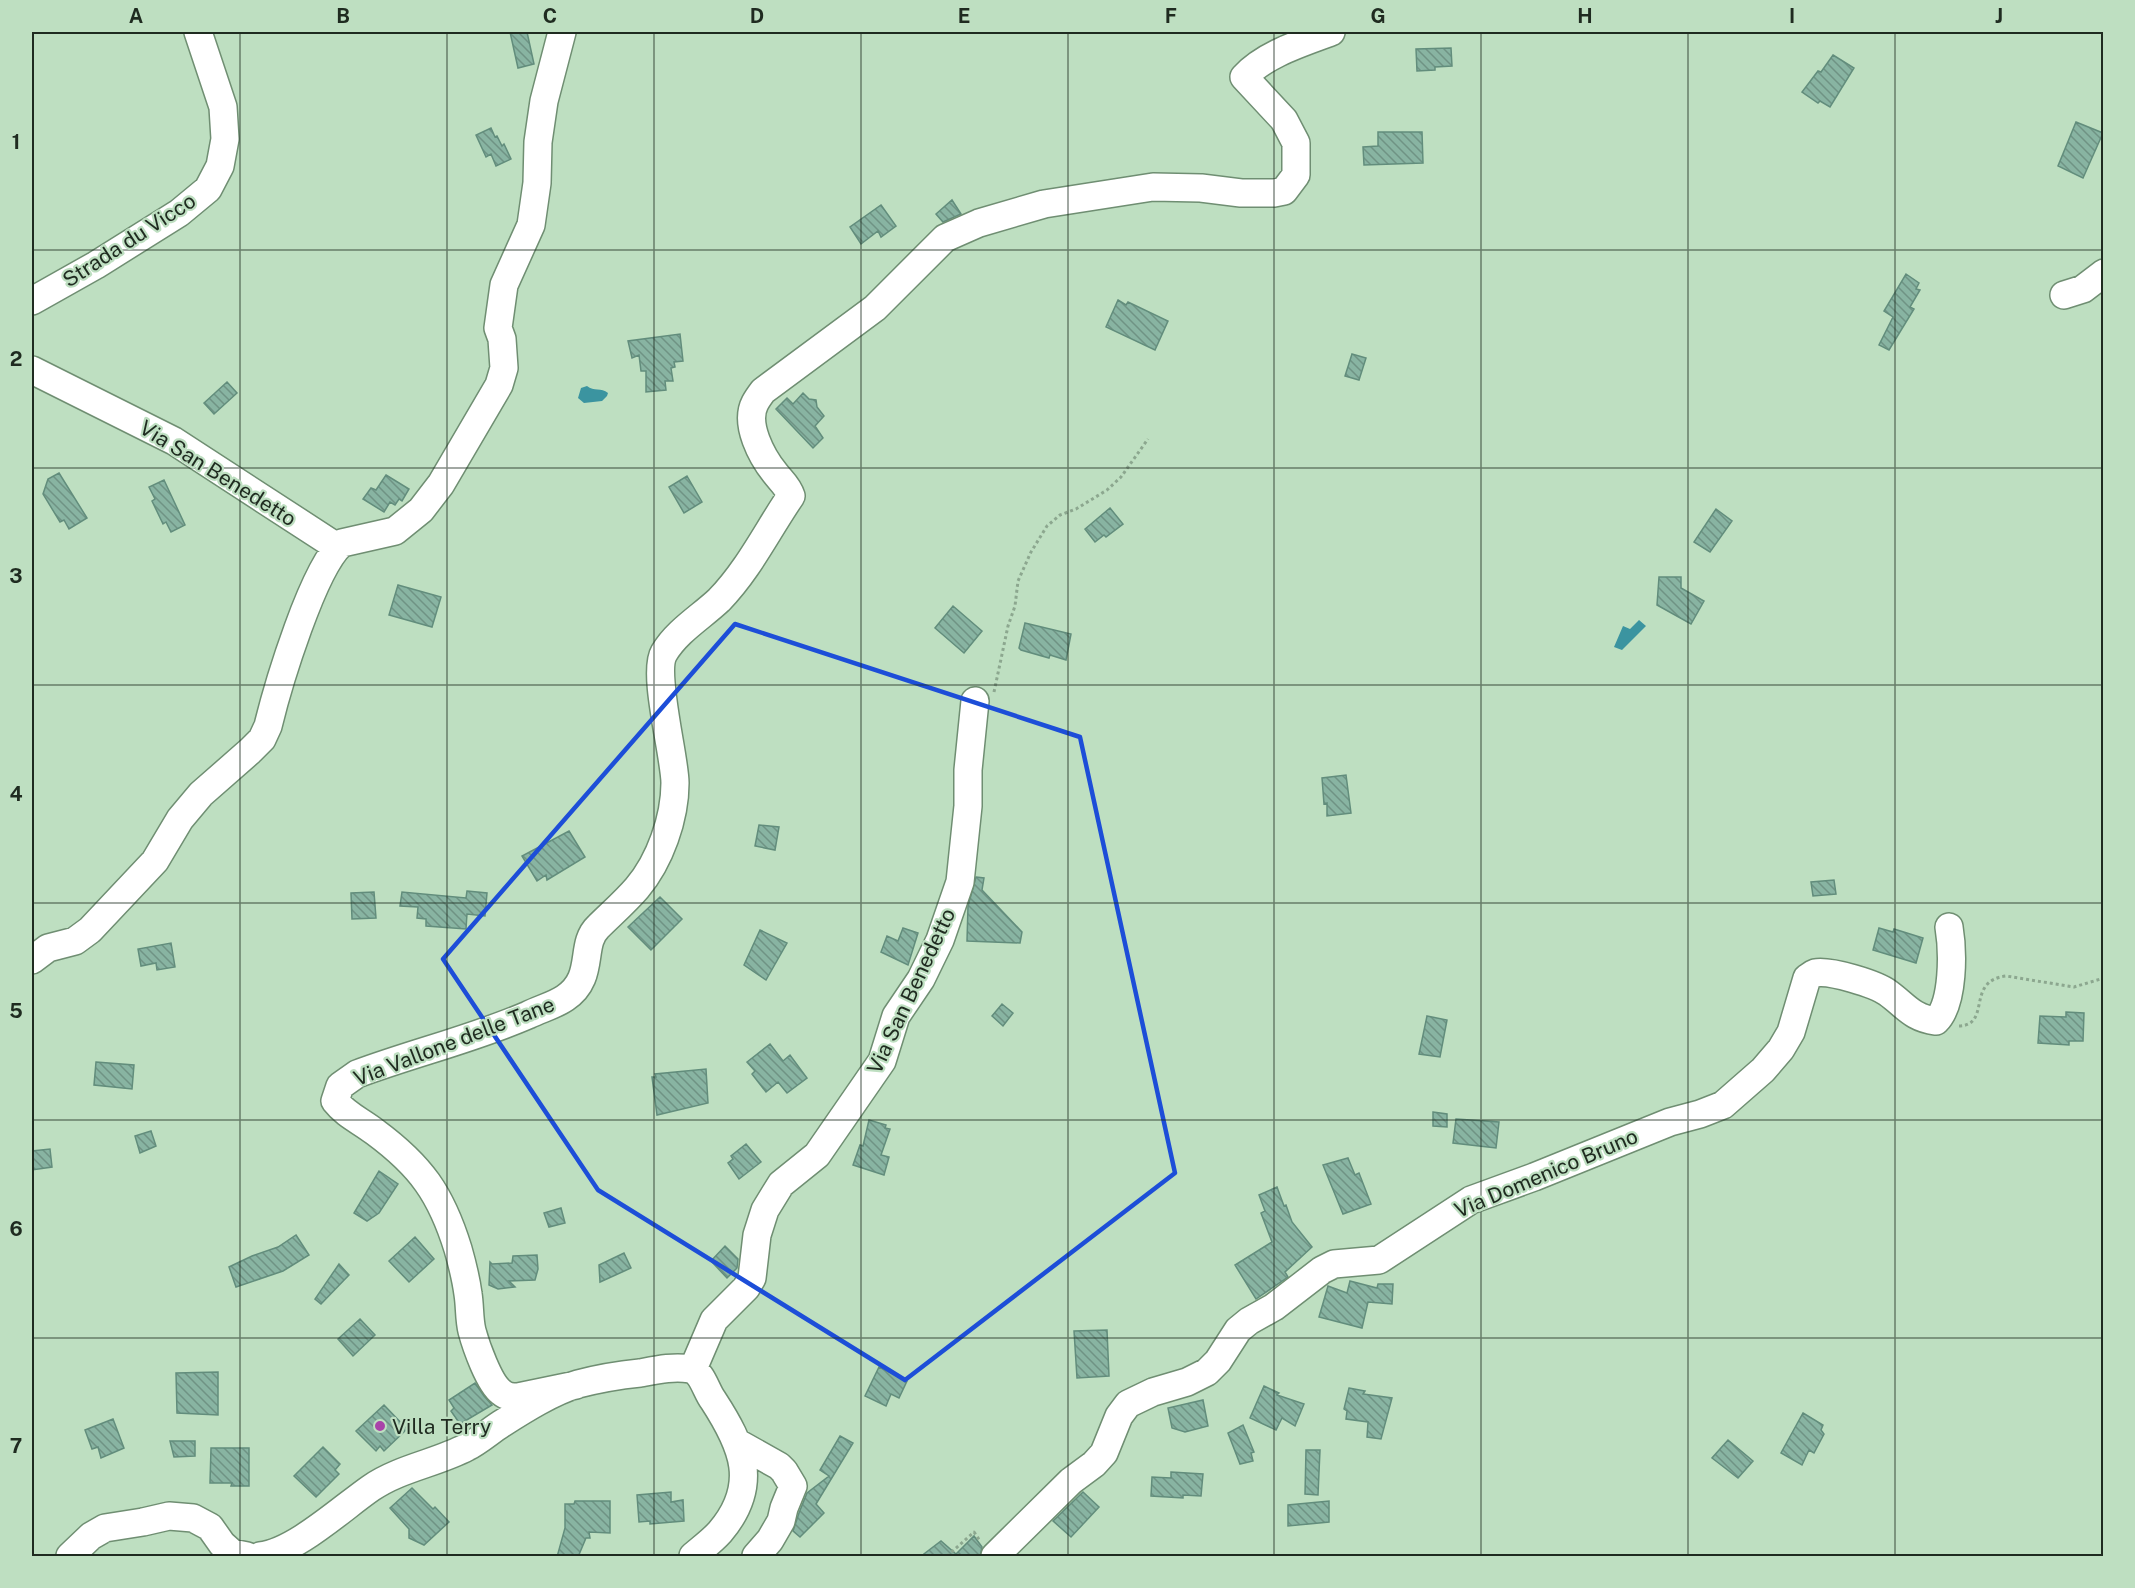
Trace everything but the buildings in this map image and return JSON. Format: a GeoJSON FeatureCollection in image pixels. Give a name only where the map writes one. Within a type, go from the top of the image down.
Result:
{"type":"FeatureCollection","features":[{"type":"Feature","properties":{"kind":"street","name":"Strada du Vicco"},"geometry":{"type":"LineString","coordinates":[[32,301],[170,219],[208,189],[220,166],[225,139],[223,107],[198,32]]}},
{"type":"Feature","properties":{"kind":"street"},"geometry":{"type":"LineString","coordinates":[[32,960],[48,948],[75,941],[90,930],[155,861],[180,819],[201,794],[262,739],[301,623],[326,564],[337,547],[342,543],[395,531],[414,517],[441,484],[499,385],[504,368],[502,339],[498,328],[504,285],[531,225],[544,101],[562,32]]}},
{"type":"Feature","properties":{"kind":"street","name":"Via Vallone delle Tane"},"geometry":{"type":"LineString","coordinates":[[576,1384],[518,1397],[509,1397],[500,1392],[493,1382],[471,1329],[468,1294],[459,1252],[440,1201],[420,1170],[374,1131],[343,1111],[335,1101],[340,1086],[357,1074],[518,1019],[565,998],[582,981],[589,944],[596,929],[639,886],[657,855],[670,823],[675,801],[675,778],[660,670],[663,654],[687,627],[719,600],[744,569],[791,496],[788,487],[764,460],[756,442],[753,405],[763,391],[875,308],[945,238],[979,223],[1044,204],[1152,187],[1201,188],[1241,193],[1284,191],[1296,175],[1296,143],[1284,120],[1244,77],[1260,63],[1330,32]]}},
{"type":"Feature","properties":{"kind":"street"},"geometry":{"type":"LineString","coordinates":[[2064,295],[2083,289],[2103,273]]}},
{"type":"Feature","properties":{"kind":"street","name":"Via San Benedetto"},"geometry":{"type":"LineString","coordinates":[[32,370],[174,441],[337,547]]}},
{"type":"Feature","properties":{"kind":"street","name":"Via San Benedetto"},"geometry":{"type":"LineString","coordinates":[[693,1369],[714,1320],[746,1288],[752,1278],[757,1235],[765,1210],[780,1184],[817,1155],[882,1061],[896,1016],[921,979],[940,940],[960,882],[968,806],[969,749],[983,700]]}},
{"type":"Feature","properties":{"kind":"street"},"geometry":{"type":"LineString","coordinates":[[1936,1021],[1944,1008],[1951,969],[1952,946],[1949,927]]}},
{"type":"Feature","properties":{"kind":"street","name":"Via Domenico Bruno"},"geometry":{"type":"LineString","coordinates":[[995,1557],[1071,1481],[1094,1464],[1104,1453],[1119,1416],[1128,1404],[1207,1372],[1218,1361],[1238,1330],[1274,1307],[1322,1270],[1334,1264],[1379,1260],[1472,1200],[1534,1178],[1670,1122],[1723,1105],[1763,1070],[1781,1049],[1791,1032],[1807,978],[1815,973],[1867,982],[1888,992],[1906,1009],[1924,1020],[1936,1021]]}},
{"type":"Feature","properties":{"kind":"street"},"geometry":{"type":"LineString","coordinates":[[260,1557],[296,1542],[373,1486],[467,1447],[538,1402],[576,1384],[660,1370],[693,1369],[700,1376],[706,1391],[738,1443],[742,1455],[742,1493],[720,1532],[693,1557]]}},
{"type":"Feature","properties":{"kind":"street"},"geometry":{"type":"LineString","coordinates":[[738,1443],[779,1466],[793,1486],[781,1521],[770,1540],[756,1557]]}},
{"type":"Feature","properties":{"kind":"street"},"geometry":{"type":"LineString","coordinates":[[70,1557],[91,1536],[105,1528],[169,1516],[193,1518],[210,1527],[222,1544],[232,1553],[246,1557]]}},
{"type":"Feature","properties":{"kind":"path"},"geometry":{"type":"LineString","coordinates":[[983,700],[1015,606],[1018,581],[1030,552],[1047,526],[1060,515],[1076,509],[1107,490],[1121,477],[1148,439]]}},
{"type":"Feature","properties":{"kind":"path"},"geometry":{"type":"LineString","coordinates":[[1936,1021],[1960,1026],[1970,1024],[1978,1014],[1979,999],[1986,984],[1998,977],[2013,977],[2074,987],[2103,978]]}},
{"type":"Feature","properties":{"kind":"path"},"geometry":{"type":"LineString","coordinates":[[947,1557],[974,1532]]}},
{"type":"Feature","properties":{"kind":"highlighted area"},"geometry":{"type":"Polygon","coordinates":[[[735,624],[1080,737],[1175,1173],[905,1380],[598,1190],[443,959],[735,624]]]}},
{"type":"Feature","properties":{"kind":"water"},"geometry":{"type":"Polygon","coordinates":[[[587,386],[605,391],[608,393],[607,396],[602,401],[584,403],[578,398],[581,388],[587,386]]]}},
{"type":"Feature","properties":{"kind":"water"},"geometry":{"type":"Polygon","coordinates":[[[1639,620],[1646,626],[1622,650],[1614,647],[1623,626],[1630,629],[1639,620]]]}},
{"type":"Feature","properties":{"kind":"place","name":"Villa Terry"},"geometry":{"type":"Point","coordinates":[380,1426]}}]}
